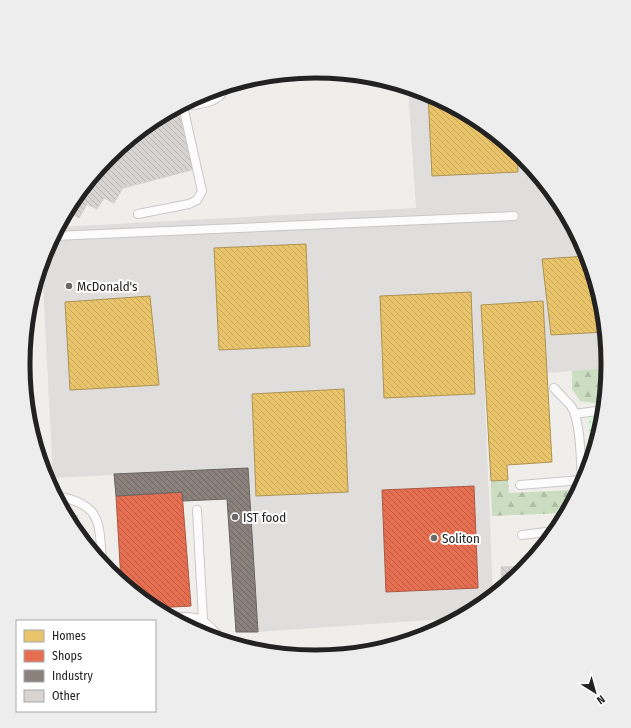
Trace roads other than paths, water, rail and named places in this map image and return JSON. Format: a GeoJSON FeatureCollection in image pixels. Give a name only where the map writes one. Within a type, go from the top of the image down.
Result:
{"type":"FeatureCollection","features":[{"type":"Feature","properties":{"kind":"lane"},"geometry":{"type":"LineString","coordinates":[[199,103],[215,100],[219,96]]}},
{"type":"Feature","properties":{"kind":"lane"},"geometry":{"type":"LineString","coordinates":[[138,214],[189,204],[197,200],[202,191],[182,112]]}},
{"type":"Feature","properties":{"kind":"lane"},"geometry":{"type":"LineString","coordinates":[[60,236],[514,216]]}},
{"type":"Feature","properties":{"kind":"lane"},"geometry":{"type":"LineString","coordinates":[[554,388],[571,406],[575,414],[581,467]]}},
{"type":"Feature","properties":{"kind":"lane"},"geometry":{"type":"LineString","coordinates":[[575,414],[597,411]]}},
{"type":"Feature","properties":{"kind":"lane"},"geometry":{"type":"LineString","coordinates":[[520,485],[576,481]]}},
{"type":"Feature","properties":{"kind":"lane"},"geometry":{"type":"LineString","coordinates":[[63,498],[83,503],[97,520],[101,552]]}},
{"type":"Feature","properties":{"kind":"lane"},"geometry":{"type":"LineString","coordinates":[[197,510],[203,620]]}},
{"type":"Feature","properties":{"kind":"lane"},"geometry":{"type":"LineString","coordinates":[[522,535],[546,532]]}},
{"type":"Feature","properties":{"kind":"lane"},"geometry":{"type":"LineString","coordinates":[[183,616],[192,616],[203,620],[213,630]]}},
{"type":"Feature","properties":{"kind":"place","name":"McDonald's"},"geometry":{"type":"Point","coordinates":[69,286]}},
{"type":"Feature","properties":{"kind":"place","name":"IST food"},"geometry":{"type":"Point","coordinates":[235,517]}},
{"type":"Feature","properties":{"kind":"place","name":"Soliton"},"geometry":{"type":"Point","coordinates":[434,538]}}]}
